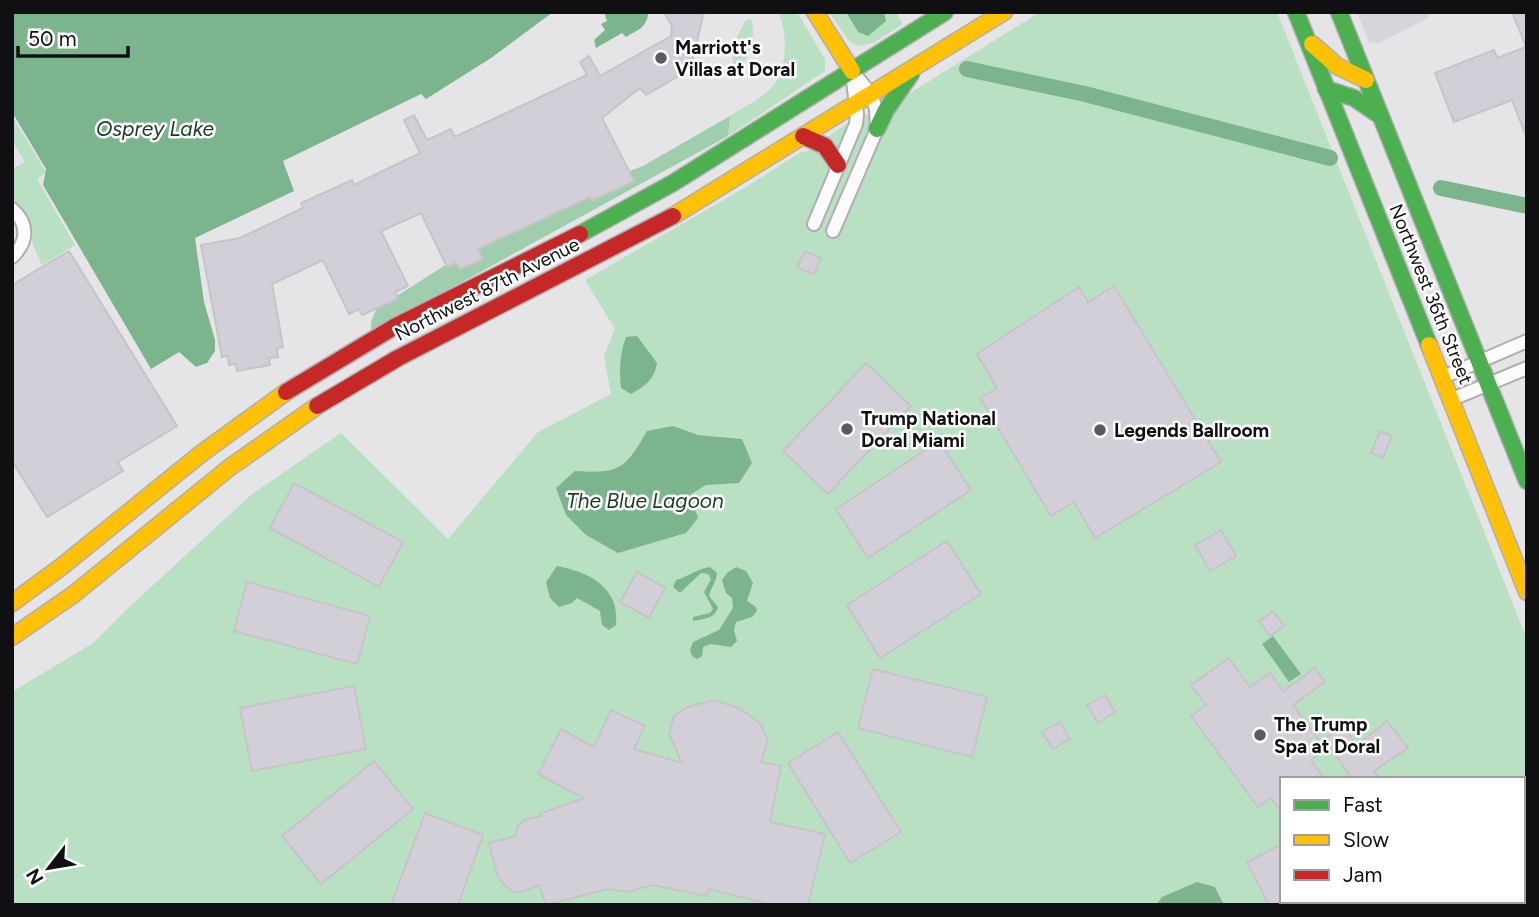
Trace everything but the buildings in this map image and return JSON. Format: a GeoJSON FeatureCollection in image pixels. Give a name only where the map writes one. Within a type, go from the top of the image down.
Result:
{"type":"FeatureCollection","features":[{"type":"Feature","properties":{"kind":"main road"},"geometry":{"type":"LineString","coordinates":[[815,12],[852,71]]}},
{"type":"Feature","properties":{"kind":"main road","name":"Northwest 87th Avenue"},"geometry":{"type":"LineString","coordinates":[[12,603],[61,567],[212,445],[334,361],[394,327],[663,189],[945,12]]}},
{"type":"Feature","properties":{"kind":"main road","name":"Northwest 36th Street"},"geometry":{"type":"LineString","coordinates":[[1296,12],[1527,592]]}},
{"type":"Feature","properties":{"kind":"main road","name":"Northwest 36th Street"},"geometry":{"type":"LineString","coordinates":[[1339,12],[1527,481]]}},
{"type":"Feature","properties":{"kind":"main road","name":"Northwest 87th Avenue"},"geometry":{"type":"LineString","coordinates":[[12,637],[74,594],[236,462],[347,386],[649,229],[1001,13]]}},
{"type":"Feature","properties":{"kind":"main road"},"geometry":{"type":"LineString","coordinates":[[1306,38],[1331,63],[1347,74],[1366,80]]}},
{"type":"Feature","properties":{"kind":"main road"},"geometry":{"type":"LineString","coordinates":[[877,129],[886,110],[916,67]]}},
{"type":"Feature","properties":{"kind":"main road"},"geometry":{"type":"LineString","coordinates":[[1326,89],[1348,93],[1364,102],[1381,118]]}},
{"type":"Feature","properties":{"kind":"main road"},"geometry":{"type":"LineString","coordinates":[[803,136],[812,137],[827,146],[838,165]]}},
{"type":"Feature","properties":{"kind":"main road"},"geometry":{"type":"LineString","coordinates":[[334,361],[347,386]]}},
{"type":"Feature","properties":{"kind":"street"},"geometry":{"type":"LineString","coordinates":[[833,231],[877,129],[872,94],[852,71]]}},
{"type":"Feature","properties":{"kind":"street"},"geometry":{"type":"LineString","coordinates":[[814,224],[856,124],[852,71]]}},
{"type":"Feature","properties":{"kind":"street"},"geometry":{"type":"LineString","coordinates":[[12,209],[20,218],[25,235],[22,246],[12,257]]}},
{"type":"Feature","properties":{"kind":"street"},"geometry":{"type":"LineString","coordinates":[[1441,378],[1527,341]]}},
{"type":"Feature","properties":{"kind":"street"},"geometry":{"type":"LineString","coordinates":[[1450,400],[1527,368]]}},
{"type":"Feature","properties":{"kind":"shaded area"},"geometry":{"type":"Polygon","coordinates":[[[778,12],[797,12],[825,59],[825,71],[728,136],[730,116],[768,91],[781,71],[785,40],[778,12]]]}},
{"type":"Feature","properties":{"kind":"shaded area"},"geometry":{"type":"Polygon","coordinates":[[[829,12],[846,12],[858,32],[886,21],[884,12],[896,12],[903,24],[873,43],[857,46],[849,41],[829,12]]]}},
{"type":"Feature","properties":{"kind":"shaded area"},"geometry":{"type":"Polygon","coordinates":[[[1040,12],[1277,12],[1527,639],[1527,905],[12,905],[12,692],[93,643],[252,494],[341,433],[448,539],[538,432],[611,394],[604,356],[615,329],[585,280],[801,152],[808,151],[849,122],[864,115],[893,115],[907,95],[1040,12]]]}},
{"type":"Feature","properties":{"kind":"shaded area"},"geometry":{"type":"Polygon","coordinates":[[[1357,12],[1433,12],[1426,19],[1379,43],[1369,42],[1357,12]]]}},
{"type":"Feature","properties":{"kind":"shaded area"},"geometry":{"type":"Polygon","coordinates":[[[747,19],[752,20],[753,34],[747,57],[739,69],[733,67],[733,53],[747,19]]]}},
{"type":"Feature","properties":{"kind":"shaded area"},"geometry":{"type":"Polygon","coordinates":[[[12,116],[46,172],[37,179],[75,245],[42,265],[25,214],[12,199],[12,169],[25,162],[12,140],[12,116]]]}},
{"type":"Feature","properties":{"kind":"shaded area"},"geometry":{"type":"Polygon","coordinates":[[[730,116],[728,136],[371,332],[371,322],[378,305],[455,259],[508,236],[576,191],[643,166],[730,116]]]}},
{"type":"Feature","properties":{"kind":"water","name":"Osprey Lake"},"geometry":{"type":"Polygon","coordinates":[[[12,12],[553,12],[491,58],[426,99],[421,94],[283,161],[294,191],[195,238],[204,302],[215,340],[215,351],[207,363],[196,367],[179,352],[151,369],[43,185],[46,169],[12,112],[12,12]]]}},
{"type":"Feature","properties":{"kind":"water"},"geometry":{"type":"Polygon","coordinates":[[[604,12],[647,12],[648,15],[643,26],[637,31],[626,37],[622,33],[596,48],[594,40],[605,30],[601,24],[607,21],[604,12]]]}},
{"type":"Feature","properties":{"kind":"water"},"geometry":{"type":"Polygon","coordinates":[[[846,12],[884,12],[886,21],[868,36],[858,32],[846,12]]]}},
{"type":"Feature","properties":{"kind":"water"},"geometry":{"type":"Polygon","coordinates":[[[637,336],[657,363],[648,382],[631,394],[621,388],[622,349],[626,337],[637,336]]]}},
{"type":"Feature","properties":{"kind":"water","name":"The Blue Lagoon"},"geometry":{"type":"Polygon","coordinates":[[[673,426],[698,435],[742,439],[752,463],[739,483],[706,485],[690,495],[698,518],[686,533],[618,553],[586,535],[566,515],[556,488],[575,471],[612,470],[620,466],[633,454],[647,431],[673,426]]]}},
{"type":"Feature","properties":{"kind":"water"},"geometry":{"type":"Polygon","coordinates":[[[557,566],[591,577],[608,591],[616,612],[616,625],[609,630],[602,625],[600,611],[577,598],[572,603],[559,607],[550,598],[546,582],[557,566]]]}},
{"type":"Feature","properties":{"kind":"water"},"geometry":{"type":"Polygon","coordinates":[[[710,567],[717,573],[709,596],[718,607],[711,616],[693,621],[693,617],[710,613],[713,609],[704,592],[711,579],[708,574],[701,573],[680,593],[673,587],[676,580],[710,567]]]}},
{"type":"Feature","properties":{"kind":"water"},"geometry":{"type":"Polygon","coordinates":[[[736,567],[746,571],[753,583],[747,601],[756,607],[757,611],[752,617],[736,622],[734,630],[737,641],[731,647],[711,644],[703,647],[702,656],[697,659],[692,656],[690,650],[693,642],[719,630],[733,608],[732,598],[726,593],[722,580],[736,567]]]}},
{"type":"Feature","properties":{"kind":"water"},"geometry":{"type":"Polygon","coordinates":[[[1273,636],[1301,674],[1289,682],[1262,644],[1273,636]]]}},
{"type":"Feature","properties":{"kind":"water"},"geometry":{"type":"Polygon","coordinates":[[[1197,882],[1215,887],[1224,905],[1156,905],[1162,897],[1197,882]]]}},
{"type":"Feature","properties":{"kind":"waterway"},"geometry":{"type":"LineString","coordinates":[[967,69],[1085,94],[1330,158]]}},
{"type":"Feature","properties":{"kind":"waterway"},"geometry":{"type":"LineString","coordinates":[[1441,188],[1527,206]]}},
{"type":"Feature","properties":{"kind":"traffic: fast"},"geometry":{"type":"LineString","coordinates":[[580,234],[673,183],[945,12]]}},
{"type":"Feature","properties":{"kind":"traffic: fast"},"geometry":{"type":"LineString","coordinates":[[1296,12],[1429,345]]}},
{"type":"Feature","properties":{"kind":"traffic: fast"},"geometry":{"type":"LineString","coordinates":[[1339,12],[1527,481]]}},
{"type":"Feature","properties":{"kind":"traffic: fast"},"geometry":{"type":"LineString","coordinates":[[877,129],[886,110],[911,74]]}},
{"type":"Feature","properties":{"kind":"traffic: fast"},"geometry":{"type":"LineString","coordinates":[[1326,89],[1354,98],[1379,115]]}},
{"type":"Feature","properties":{"kind":"traffic: slow"},"geometry":{"type":"LineString","coordinates":[[815,12],[852,71]]}},
{"type":"Feature","properties":{"kind":"traffic: slow"},"geometry":{"type":"LineString","coordinates":[[673,216],[1004,12]]}},
{"type":"Feature","properties":{"kind":"traffic: slow"},"geometry":{"type":"LineString","coordinates":[[1312,44],[1337,66],[1366,80]]}},
{"type":"Feature","properties":{"kind":"traffic: slow"},"geometry":{"type":"LineString","coordinates":[[1429,345],[1527,592]]}},
{"type":"Feature","properties":{"kind":"traffic: slow"},"geometry":{"type":"LineString","coordinates":[[12,603],[61,567],[202,453],[286,392]]}},
{"type":"Feature","properties":{"kind":"traffic: slow"},"geometry":{"type":"LineString","coordinates":[[12,637],[74,594],[229,468],[317,406]]}},
{"type":"Feature","properties":{"kind":"traffic: jam"},"geometry":{"type":"LineString","coordinates":[[803,136],[825,146],[838,165]]}},
{"type":"Feature","properties":{"kind":"traffic: jam"},"geometry":{"type":"LineString","coordinates":[[317,406],[398,358],[673,216]]}},
{"type":"Feature","properties":{"kind":"traffic: jam"},"geometry":{"type":"LineString","coordinates":[[286,392],[394,327],[580,234]]}},
{"type":"Feature","properties":{"kind":"place","name":"Marriott's Villas at Doral"},"geometry":{"type":"Point","coordinates":[661,58]}},
{"type":"Feature","properties":{"kind":"place","name":"Trump National Doral Miami"},"geometry":{"type":"Point","coordinates":[847,429]}},
{"type":"Feature","properties":{"kind":"place","name":"Legends Ballroom"},"geometry":{"type":"Point","coordinates":[1100,430]}},
{"type":"Feature","properties":{"kind":"place","name":"The Trump Spa at Doral"},"geometry":{"type":"Point","coordinates":[1260,735]}}]}
